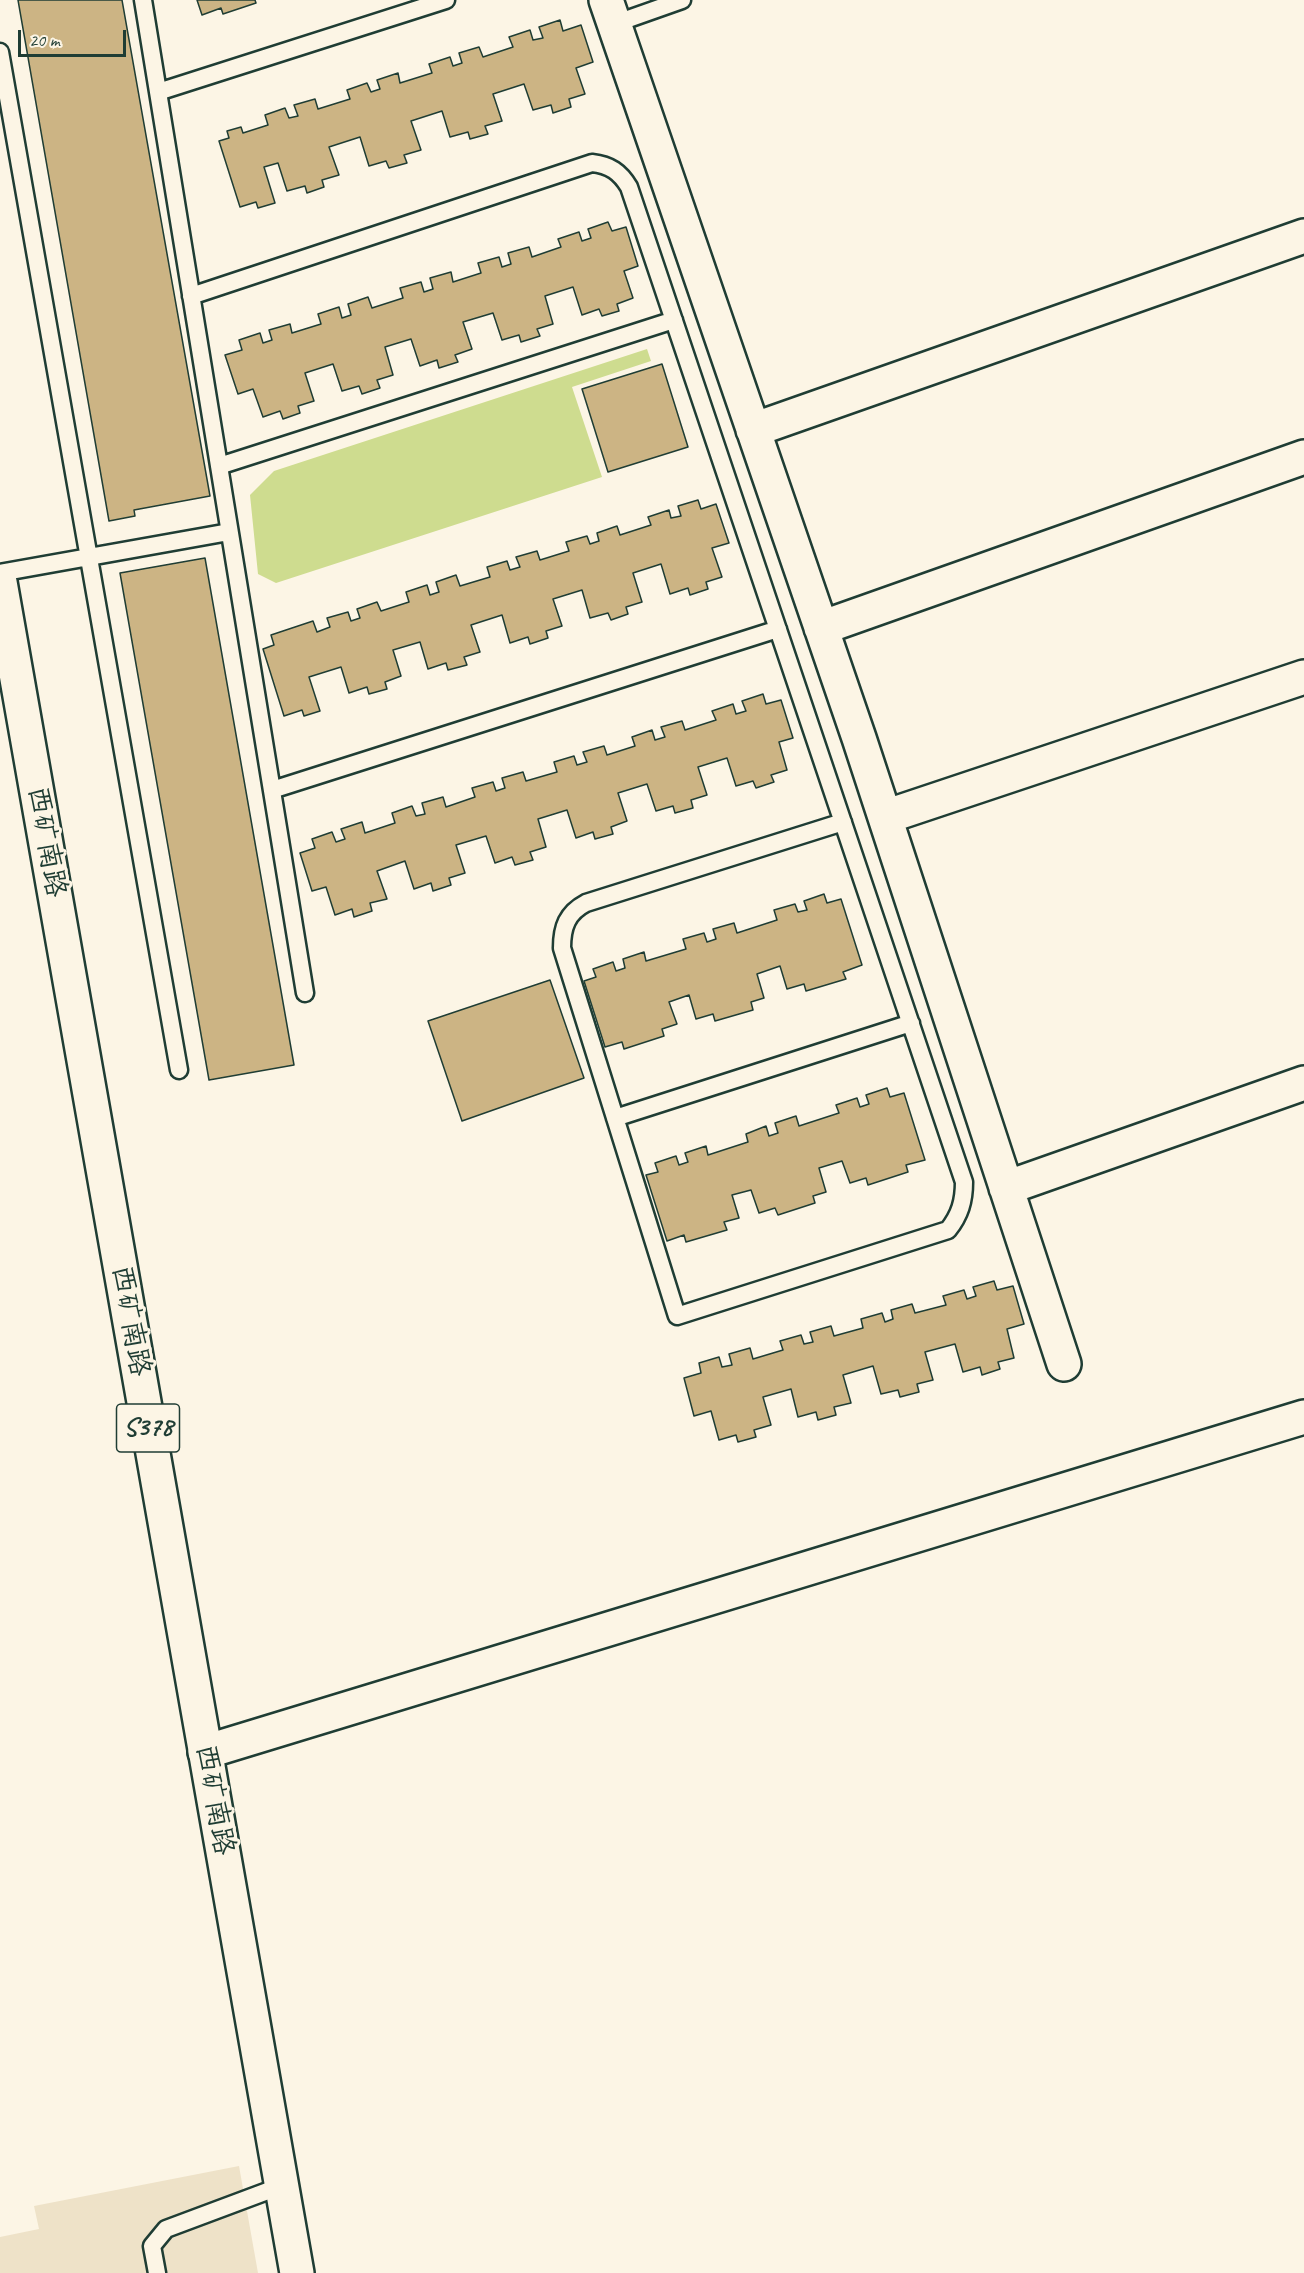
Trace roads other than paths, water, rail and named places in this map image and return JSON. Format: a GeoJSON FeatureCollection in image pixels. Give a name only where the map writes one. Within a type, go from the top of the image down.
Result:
{"type":"FeatureCollection","features":[{"type":"Feature","properties":{"kind":"street"},"geometry":{"type":"LineString","coordinates":[[610,12],[885,817],[1064,1364]]}},
{"type":"Feature","properties":{"kind":"street"},"geometry":{"type":"LineString","coordinates":[[753,430],[1304,236]]}},
{"type":"Feature","properties":{"kind":"street"},"geometry":{"type":"LineString","coordinates":[[821,628],[1304,458]]}},
{"type":"Feature","properties":{"kind":"street","name":"西矿南路"},"geometry":{"type":"LineString","coordinates":[[0,582],[297,2273]]}},
{"type":"Feature","properties":{"kind":"street"},"geometry":{"type":"LineString","coordinates":[[885,817],[1304,677]]}},
{"type":"Feature","properties":{"kind":"street"},"geometry":{"type":"LineString","coordinates":[[1006,1188],[1304,1083]]}},
{"type":"Feature","properties":{"kind":"street"},"geometry":{"type":"LineString","coordinates":[[205,1752],[1304,1417]]}},
{"type":"Feature","properties":{"kind":"lane"},"geometry":{"type":"LineString","coordinates":[[142,0],[305,993]]}},
{"type":"Feature","properties":{"kind":"lane"},"geometry":{"type":"LineString","coordinates":[[158,92],[446,0]]}},
{"type":"Feature","properties":{"kind":"lane"},"geometry":{"type":"LineString","coordinates":[[610,12],[682,0]]}},
{"type":"Feature","properties":{"kind":"lane"},"geometry":{"type":"LineString","coordinates":[[0,52],[179,1070]]}},
{"type":"Feature","properties":{"kind":"lane"},"geometry":{"type":"LineString","coordinates":[[191,296],[592,163],[602,164],[618,172],[629,187],[911,1023],[964,1182],[962,1206],[957,1219],[948,1230],[677,1316],[562,948],[565,923],[570,914],[586,903],[843,822]]}},
{"type":"Feature","properties":{"kind":"lane"},"geometry":{"type":"LineString","coordinates":[[219,466],[674,320]]}},
{"type":"Feature","properties":{"kind":"lane"},"geometry":{"type":"LineString","coordinates":[[0,573],[229,532]]}},
{"type":"Feature","properties":{"kind":"lane"},"geometry":{"type":"LineString","coordinates":[[272,790],[778,628]]}},
{"type":"Feature","properties":{"kind":"lane"},"geometry":{"type":"LineString","coordinates":[[615,1118],[911,1023]]}},
{"type":"Feature","properties":{"kind":"lane"},"geometry":{"type":"LineString","coordinates":[[157,2273],[152,2246],[166,2229],[282,2186]]}}]}
